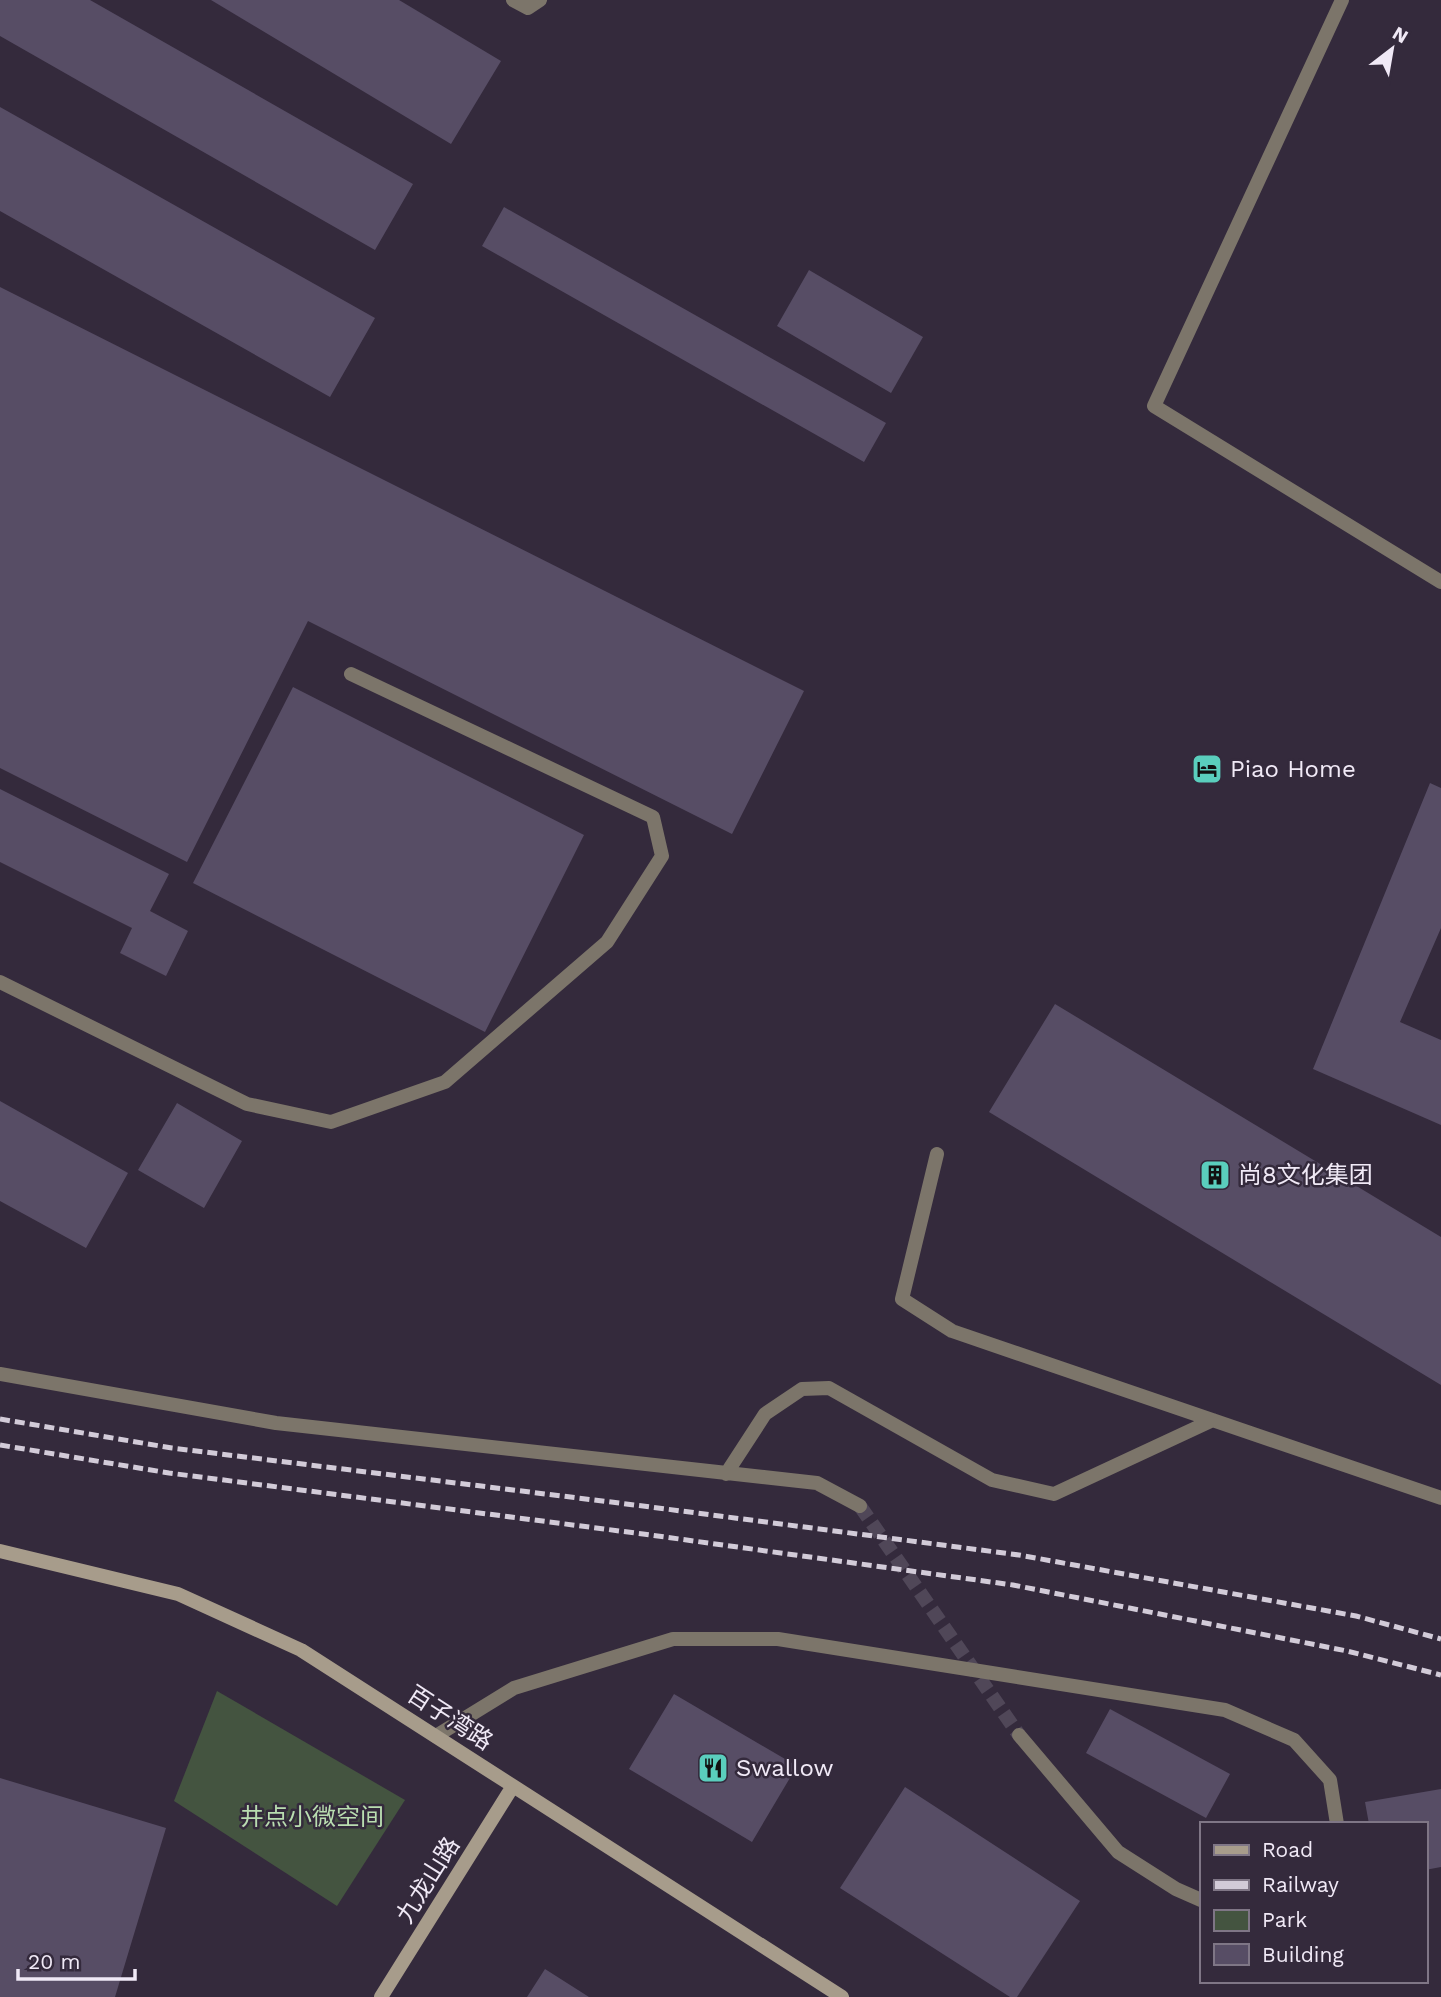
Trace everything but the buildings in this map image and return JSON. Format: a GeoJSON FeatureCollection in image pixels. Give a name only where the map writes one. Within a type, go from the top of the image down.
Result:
{"type":"FeatureCollection","features":[{"type":"Feature","properties":{"kind":"street"},"geometry":{"type":"LineString","coordinates":[[513,0],[528,8],[540,0]]}},
{"type":"Feature","properties":{"kind":"street"},"geometry":{"type":"LineString","coordinates":[[1342,0],[1154,407],[1441,582]]}},
{"type":"Feature","properties":{"kind":"street"},"geometry":{"type":"LineString","coordinates":[[0,982],[247,1104],[331,1122],[445,1082],[607,942],[662,856],[653,817],[351,674]]}},
{"type":"Feature","properties":{"kind":"street"},"geometry":{"type":"LineString","coordinates":[[937,1153],[902,1299],[952,1331],[1441,1498]]}},
{"type":"Feature","properties":{"kind":"street"},"geometry":{"type":"LineString","coordinates":[[0,1374],[276,1423],[817,1483],[860,1506]]}},
{"type":"Feature","properties":{"kind":"street"},"geometry":{"type":"LineString","coordinates":[[726,1474],[765,1414],[802,1389],[829,1388],[992,1480],[1054,1494],[1213,1420]]}},
{"type":"Feature","properties":{"kind":"street","name":"百子湾路"},"geometry":{"type":"LineString","coordinates":[[0,1550],[178,1594],[301,1650],[842,1997]]}},
{"type":"Feature","properties":{"kind":"street"},"geometry":{"type":"LineString","coordinates":[[436,1736],[514,1688],[673,1639],[778,1639],[1225,1710],[1294,1740],[1329,1780],[1337,1822]]}},
{"type":"Feature","properties":{"kind":"street"},"geometry":{"type":"LineString","coordinates":[[1019,1735],[1118,1852],[1176,1889],[1200,1900]]}},
{"type":"Feature","properties":{"kind":"street","name":"九龙山路"},"geometry":{"type":"LineString","coordinates":[[381,1997],[513,1786]]}},
{"type":"Feature","properties":{"kind":"green space","name":"井点小微空间"},"geometry":{"type":"Polygon","coordinates":[[[217,1691],[405,1800],[337,1906],[174,1801],[217,1691]]]}},
{"type":"Feature","properties":{"kind":"tunnel"},"geometry":{"type":"LineString","coordinates":[[860,1506],[1019,1735]]}},
{"type":"Feature","properties":{"kind":"railway"},"geometry":{"type":"LineString","coordinates":[[0,1419],[172,1448],[1019,1555],[1356,1616],[1441,1639]]}},
{"type":"Feature","properties":{"kind":"railway"},"geometry":{"type":"LineString","coordinates":[[0,1445],[169,1473],[1013,1585],[1347,1651],[1441,1675]]}},
{"type":"Feature","properties":{"kind":"place","name":"Piao Home"},"geometry":{"type":"Point","coordinates":[1207,769]}},
{"type":"Feature","properties":{"kind":"place","name":"尚8文化集团"},"geometry":{"type":"Point","coordinates":[1215,1175]}},
{"type":"Feature","properties":{"kind":"place","name":"Swallow"},"geometry":{"type":"Point","coordinates":[713,1768]}}]}
